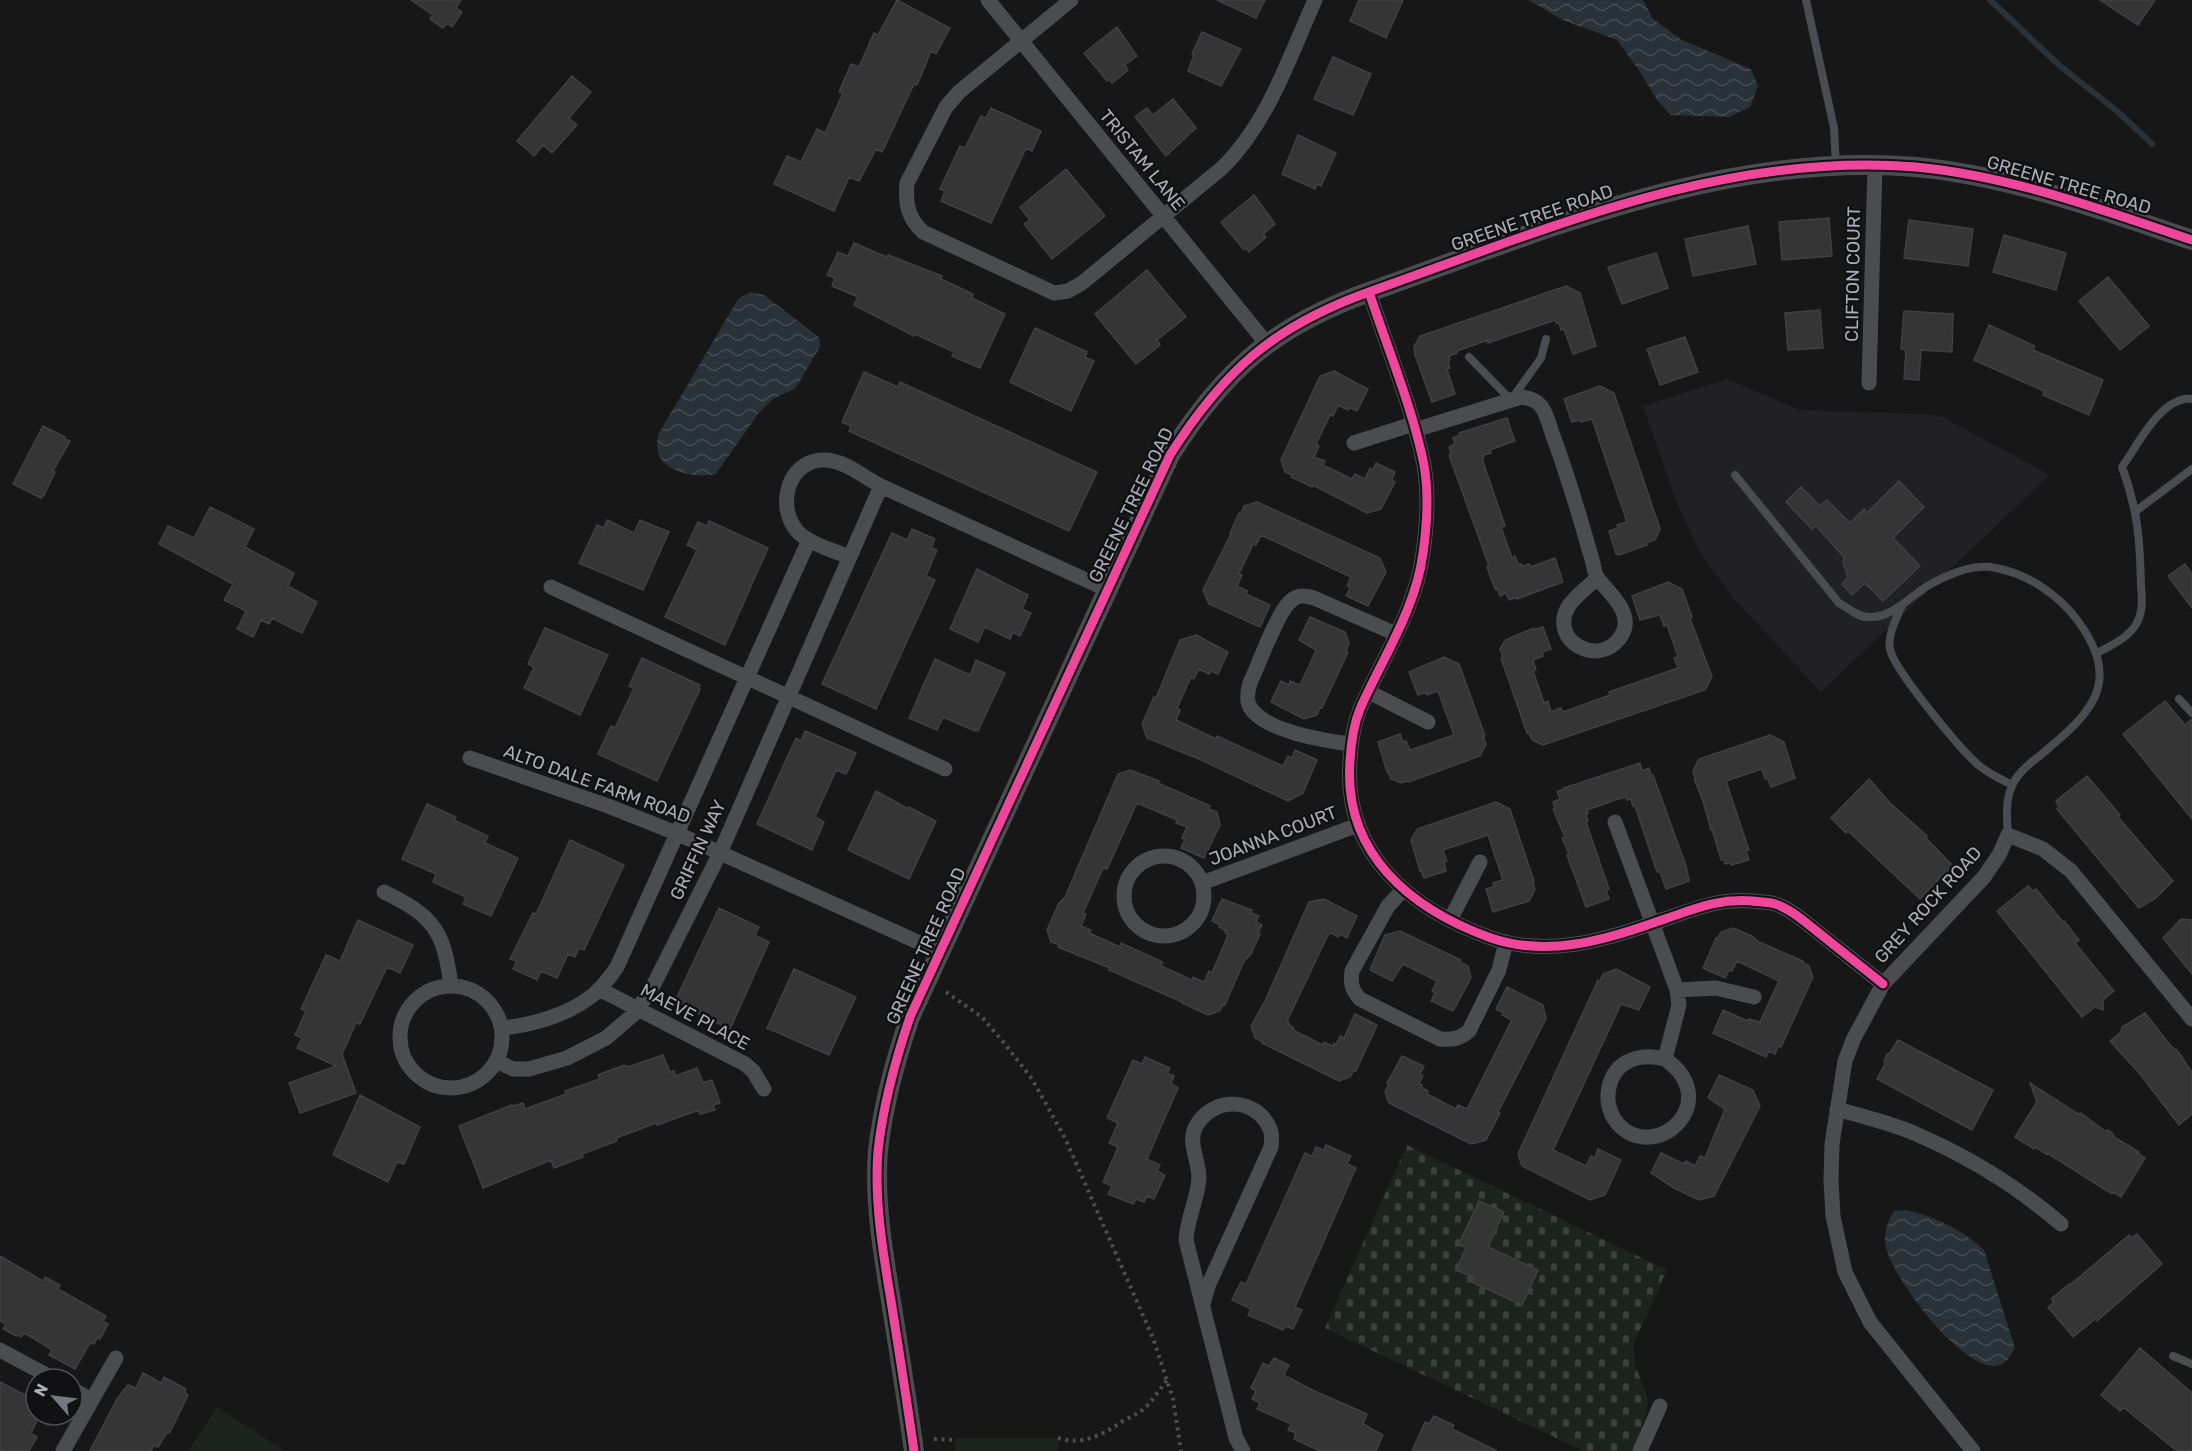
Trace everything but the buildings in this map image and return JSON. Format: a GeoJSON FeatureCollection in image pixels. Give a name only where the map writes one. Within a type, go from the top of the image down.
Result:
{"type":"FeatureCollection","features":[{"type":"Feature","properties":{"kind":"street","name":"TRISTAM LANE"},"geometry":{"type":"LineString","coordinates":[[988,0],[1266,344]]}},
{"type":"Feature","properties":{"kind":"street"},"geometry":{"type":"LineString","coordinates":[[1071,0],[959,92],[946,107],[907,183],[906,195],[907,210],[914,223],[923,232],[1054,292],[1068,291],[1082,283],[1222,168],[1251,135],[1315,0]]}},
{"type":"Feature","properties":{"kind":"street","name":"GREENE TREE ROAD"},"geometry":{"type":"LineString","coordinates":[[914,1451],[884,1262],[878,1200],[878,1152],[886,1097],[896,1055],[909,1017],[1170,455],[1188,426],[1224,382],[1266,344],[1290,328],[1335,305],[1607,208],[1664,192],[1766,172],[1875,166],[1916,167],[1967,174],[2106,211],[2192,240]]}},
{"type":"Feature","properties":{"kind":"street","name":"CLIFTON COURT"},"geometry":{"type":"LineString","coordinates":[[1869,383],[1875,166]]}},
{"type":"Feature","properties":{"kind":"street"},"geometry":{"type":"LineString","coordinates":[[1369,292],[1414,427],[1424,467],[1426,489],[1423,554],[1418,580],[1355,724],[1351,744],[1350,792],[1358,825],[1376,858],[1403,890],[1418,902],[1450,920],[1506,942],[1540,947],[1563,947],[1617,935],[1725,900],[1776,904],[1798,917],[1883,984]]}},
{"type":"Feature","properties":{"kind":"street"},"geometry":{"type":"LineString","coordinates":[[1354,443],[1521,397],[1532,398],[1542,407],[1562,462],[1597,578],[1621,606],[1625,619],[1619,640],[1598,652],[1577,645],[1564,631],[1563,621],[1574,598],[1597,578]]}},
{"type":"Feature","properties":{"kind":"street"},"geometry":{"type":"LineString","coordinates":[[849,557],[809,540],[798,532],[791,522],[786,495],[789,482],[800,469],[814,462],[827,460],[842,464],[881,486],[1108,590]]}},
{"type":"Feature","properties":{"kind":"street","name":"GRIFFIN WAY"},"geometry":{"type":"LineString","coordinates":[[496,1061],[513,1068],[529,1069],[567,1058],[606,1038],[637,1009],[651,990],[720,853],[881,486]]}},
{"type":"Feature","properties":{"kind":"street","name":"GRIFFIN WAY"},"geometry":{"type":"LineString","coordinates":[[502,1028],[526,1025],[562,1012],[592,996],[617,967],[809,540]]}},
{"type":"Feature","properties":{"kind":"street"},"geometry":{"type":"LineString","coordinates":[[551,587],[945,769]]}},
{"type":"Feature","properties":{"kind":"street"},"geometry":{"type":"LineString","coordinates":[[1351,744],[1299,735],[1260,717],[1252,711],[1248,703],[1247,692],[1250,682],[1286,606],[1298,597],[1314,598],[1396,634]]}},
{"type":"Feature","properties":{"kind":"street"},"geometry":{"type":"LineString","coordinates":[[1369,692],[1428,722]]}},
{"type":"Feature","properties":{"kind":"street","name":"ALTO DALE FARM ROAD"},"geometry":{"type":"LineString","coordinates":[[470,758],[608,806],[676,833],[940,952]]}},
{"type":"Feature","properties":{"kind":"street"},"geometry":{"type":"LineString","coordinates":[[1615,822],[1677,990],[1679,1005],[1665,1059]]}},
{"type":"Feature","properties":{"kind":"street","name":"JOANNA COURT"},"geometry":{"type":"LineString","coordinates":[[1202,883],[1358,825]]}},
{"type":"Feature","properties":{"kind":"street"},"geometry":{"type":"LineString","coordinates":[[2008,835],[2043,849],[2071,871],[2192,1019]]}},
{"type":"Feature","properties":{"kind":"street","name":"GREY ROCK ROAD"},"geometry":{"type":"LineString","coordinates":[[1973,1451],[1870,1322],[1845,1272],[1833,1216],[1832,1144],[1845,1061],[1853,1040],[1883,984],[1984,877],[1999,855],[2008,835]]}},
{"type":"Feature","properties":{"kind":"street","name":"JOANNA COURT"},"geometry":{"type":"LineString","coordinates":[[1165,856],[1180,859],[1193,868],[1202,883],[1204,901],[1198,918],[1182,933],[1160,937],[1135,925],[1124,906],[1125,885],[1133,870],[1149,859],[1165,856]]}},
{"type":"Feature","properties":{"kind":"street"},"geometry":{"type":"LineString","coordinates":[[1450,920],[1480,862]]}},
{"type":"Feature","properties":{"kind":"street"},"geometry":{"type":"LineString","coordinates":[[1403,890],[1388,906],[1352,971],[1353,991],[1360,999],[1440,1039],[1453,1040],[1462,1037],[1469,1031],[1498,970],[1506,942]]}},
{"type":"Feature","properties":{"kind":"street"},"geometry":{"type":"LineString","coordinates":[[384,892],[420,912],[434,926],[443,942],[448,958],[451,986]]}},
{"type":"Feature","properties":{"kind":"street"},"geometry":{"type":"LineString","coordinates":[[451,986],[476,992],[489,1002],[498,1015],[502,1028],[501,1048],[496,1061],[483,1077],[472,1084],[457,1088],[443,1087],[428,1082],[416,1074],[402,1049],[400,1036],[402,1022],[409,1009],[421,996],[434,989],[451,986]]}},
{"type":"Feature","properties":{"kind":"street"},"geometry":{"type":"LineString","coordinates":[[1677,990],[1716,988],[1754,997]]}},
{"type":"Feature","properties":{"kind":"street","name":"MAEVE PLACE"},"geometry":{"type":"LineString","coordinates":[[599,989],[745,1064],[753,1071],[764,1089]]}},
{"type":"Feature","properties":{"kind":"street"},"geometry":{"type":"LineString","coordinates":[[1651,1056],[1665,1059],[1683,1075],[1688,1090],[1688,1104],[1684,1114],[1677,1125],[1666,1132],[1650,1137],[1633,1134],[1616,1122],[1610,1110],[1607,1096],[1610,1082],[1614,1073],[1626,1062],[1635,1058],[1651,1056]]}},
{"type":"Feature","properties":{"kind":"street"},"geometry":{"type":"LineString","coordinates":[[1203,1304],[1208,1286],[1271,1148],[1272,1132],[1263,1116],[1250,1108],[1234,1103],[1223,1103],[1212,1109],[1201,1118],[1193,1131],[1193,1145],[1199,1176],[1187,1224],[1186,1240],[1236,1438],[1243,1451]]}},
{"type":"Feature","properties":{"kind":"street"},"geometry":{"type":"LineString","coordinates":[[1837,1109],[1916,1133],[2021,1192],[2061,1224]]}},
{"type":"Feature","properties":{"kind":"street"},"geometry":{"type":"LineString","coordinates":[[0,1350],[32,1367]]}},
{"type":"Feature","properties":{"kind":"street"},"geometry":{"type":"LineString","coordinates":[[63,1451],[116,1358]]}},
{"type":"Feature","properties":{"kind":"street"},"geometry":{"type":"LineString","coordinates":[[84,1396],[92,1400]]}},
{"type":"Feature","properties":{"kind":"street"},"geometry":{"type":"LineString","coordinates":[[1640,1451],[1660,1406]]}},
{"type":"Feature","properties":{"kind":"lane"},"geometry":{"type":"LineString","coordinates":[[1806,0],[1834,128],[1836,167]]}},
{"type":"Feature","properties":{"kind":"lane"},"geometry":{"type":"LineString","coordinates":[[1469,357],[1511,400],[1541,358],[1546,339]]}},
{"type":"Feature","properties":{"kind":"lane"},"geometry":{"type":"LineString","coordinates":[[2097,653],[2128,634],[2139,618],[2142,600],[2136,511],[2133,495],[2122,467],[2159,414],[2171,403],[2183,398],[2192,399]]}},
{"type":"Feature","properties":{"kind":"lane"},"geometry":{"type":"LineString","coordinates":[[2136,511],[2192,469]]}},
{"type":"Feature","properties":{"kind":"lane"},"geometry":{"type":"LineString","coordinates":[[1735,475],[1839,603],[1853,612],[1868,618],[1891,612],[1930,585],[1966,569],[1994,567],[2025,578],[2050,593],[2071,611],[2097,653],[2100,684],[2092,701],[2077,722],[2052,746],[2026,766],[2012,785],[2007,807],[2008,835]]}},
{"type":"Feature","properties":{"kind":"lane"},"geometry":{"type":"LineString","coordinates":[[1902,605],[1889,647],[1895,663],[1929,708],[1977,764],[2012,785]]}},
{"type":"Feature","properties":{"kind":"lane"},"geometry":{"type":"LineString","coordinates":[[2179,699],[2192,713]]}},
{"type":"Feature","properties":{"kind":"lane"},"geometry":{"type":"LineString","coordinates":[[2173,1356],[2192,1364]]}},
{"type":"Feature","properties":{"kind":"path"},"geometry":{"type":"LineString","coordinates":[[946,992],[981,1017],[1032,1079],[1065,1138],[1153,1338],[1173,1399],[1181,1451]]}},
{"type":"Feature","properties":{"kind":"path"},"geometry":{"type":"LineString","coordinates":[[1058,1438],[1066,1441],[1082,1440],[1099,1437],[1111,1431],[1149,1404],[1167,1380]]}},
{"type":"Feature","properties":{"kind":"path"},"geometry":{"type":"LineString","coordinates":[[934,1439],[955,1440]]}},
{"type":"Feature","properties":{"kind":"shaded area"},"geometry":{"type":"Polygon","coordinates":[[[1727,379],[1800,410],[1939,415],[2050,475],[1821,692],[1734,599],[1700,552],[1677,503],[1643,406],[1727,379]]]}},
{"type":"Feature","properties":{"kind":"green space"},"geometry":{"type":"Polygon","coordinates":[[[1407,1145],[1667,1270],[1633,1345],[1635,1364],[1648,1400],[1646,1416],[1633,1451],[1583,1451],[1325,1328],[1407,1145]],[[1479,1201],[1459,1244],[1466,1248],[1456,1270],[1474,1277],[1472,1282],[1522,1305],[1538,1270],[1488,1247],[1504,1212],[1479,1201]]]}},
{"type":"Feature","properties":{"kind":"green space"},"geometry":{"type":"Polygon","coordinates":[[[217,1407],[285,1451],[188,1451],[217,1407]]]}},
{"type":"Feature","properties":{"kind":"green space"},"geometry":{"type":"Polygon","coordinates":[[[955,1438],[1058,1438],[1058,1451],[955,1451],[955,1438]]]}},
{"type":"Feature","properties":{"kind":"water"},"geometry":{"type":"Polygon","coordinates":[[[1528,0],[1643,0],[1653,19],[1682,40],[1751,69],[1758,86],[1750,107],[1729,117],[1671,115],[1657,100],[1617,40],[1563,20],[1528,0]]]}},
{"type":"Feature","properties":{"kind":"water"},"geometry":{"type":"Polygon","coordinates":[[[750,292],[764,295],[819,337],[820,347],[795,389],[774,398],[758,414],[716,474],[686,474],[672,468],[661,459],[657,444],[658,435],[738,299],[750,292]]]}},
{"type":"Feature","properties":{"kind":"water"},"geometry":{"type":"Polygon","coordinates":[[[1905,1210],[1947,1224],[1984,1250],[2015,1348],[2002,1364],[1995,1366],[1980,1363],[1963,1352],[1928,1317],[1912,1296],[1889,1257],[1885,1242],[1885,1233],[1894,1211],[1905,1210]]]}},
{"type":"Feature","properties":{"kind":"waterway"},"geometry":{"type":"LineString","coordinates":[[1990,0],[2060,66],[2117,111],[2152,144]]}},
{"type":"Feature","properties":{"kind":"cycle path"},"geometry":{"type":"LineString","coordinates":[[914,1451],[882,1245],[877,1188],[880,1134],[899,1050],[910,1017],[1170,455],[1211,398],[1254,354],[1305,320],[1335,305],[1502,244],[1637,200],[1705,183],[1775,171],[1845,165],[1916,167],[1951,171],[2022,186],[2192,240]]}},
{"type":"Feature","properties":{"kind":"cycle path"},"geometry":{"type":"LineString","coordinates":[[1369,292],[1413,422],[1424,465],[1427,498],[1423,553],[1413,594],[1406,614],[1360,709],[1354,728],[1350,761],[1351,794],[1358,823],[1370,850],[1409,894],[1434,911],[1461,926],[1512,944],[1533,946],[1574,944],[1616,935],[1715,903],[1727,901],[1773,903],[1798,917],[1883,984]]}}]}
